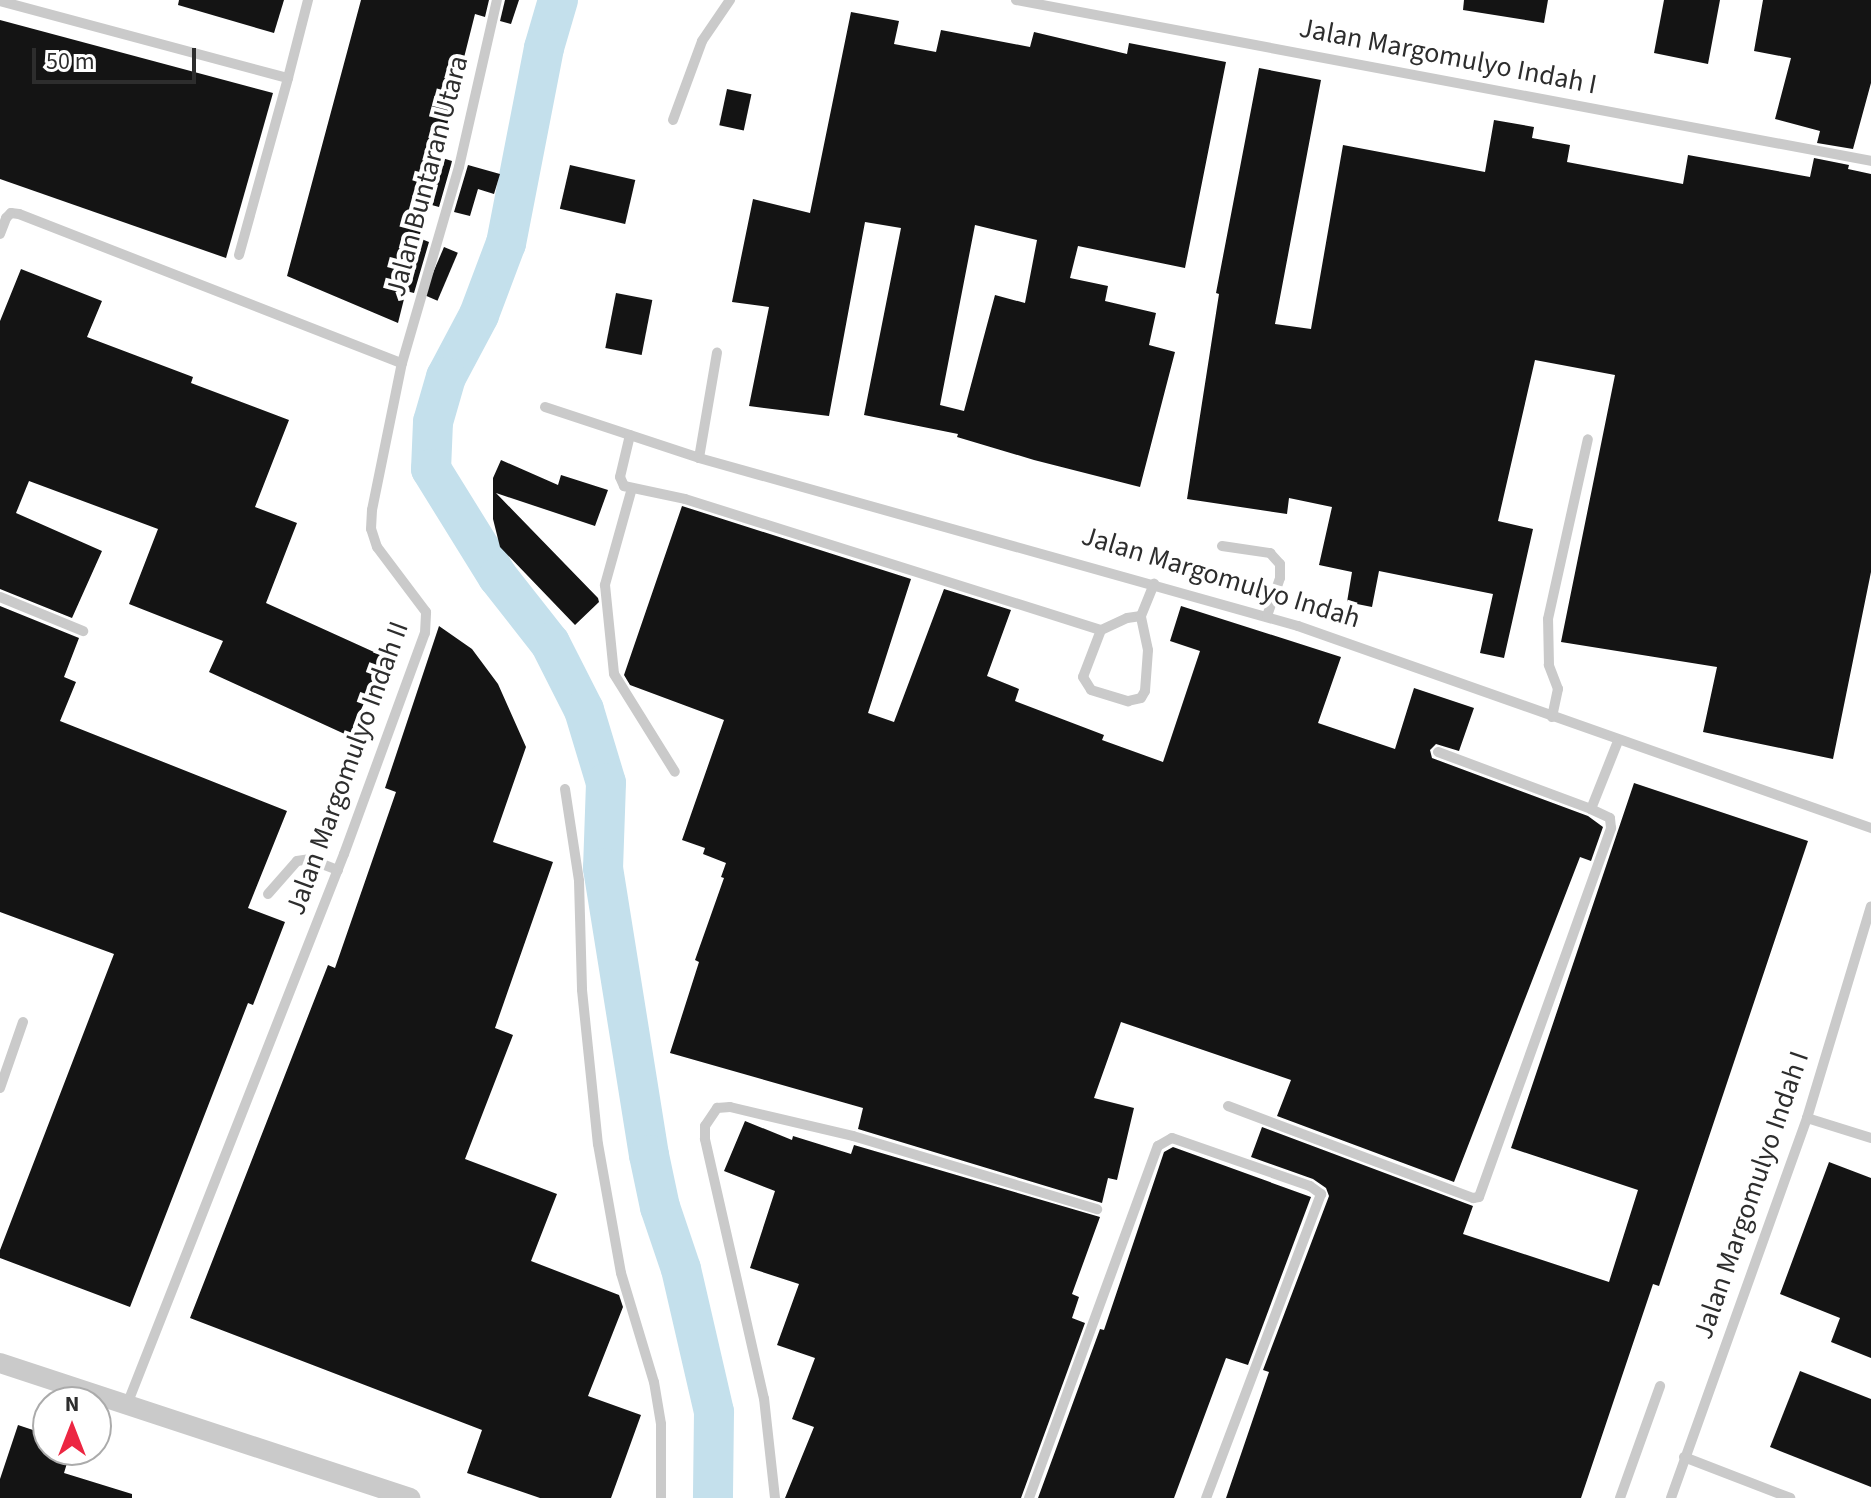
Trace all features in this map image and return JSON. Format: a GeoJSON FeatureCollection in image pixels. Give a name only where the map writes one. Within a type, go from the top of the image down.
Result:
{"type":"FeatureCollection","features":[{"type":"Feature","properties":{"kind":"street"},"geometry":{"type":"LineString","coordinates":[[0,1363],[128,1402],[410,1498]]}},
{"type":"Feature","properties":{"kind":"lane"},"geometry":{"type":"LineString","coordinates":[[239,255],[308,0]]}},
{"type":"Feature","properties":{"kind":"lane","name":"Jalan Buntaran Utara"},"geometry":{"type":"LineString","coordinates":[[402,363],[459,167],[497,0]]}},
{"type":"Feature","properties":{"kind":"lane"},"geometry":{"type":"LineString","coordinates":[[673,120],[702,41],[730,0]]}},
{"type":"Feature","properties":{"kind":"lane","name":"Jalan Margomulyo Indah I"},"geometry":{"type":"LineString","coordinates":[[1016,0],[1871,161]]}},
{"type":"Feature","properties":{"kind":"lane"},"geometry":{"type":"LineString","coordinates":[[0,1],[288,78]]}},
{"type":"Feature","properties":{"kind":"lane"},"geometry":{"type":"LineString","coordinates":[[0,234],[11,213],[316,327],[402,363]]}},
{"type":"Feature","properties":{"kind":"lane"},"geometry":{"type":"LineString","coordinates":[[699,458],[717,353]]}},
{"type":"Feature","properties":{"kind":"lane","name":"Jalan Margomulyo Indah II"},"geometry":{"type":"LineString","coordinates":[[128,1402],[338,870],[427,623],[426,612],[377,547],[371,529],[381,458],[402,363]]}},
{"type":"Feature","properties":{"kind":"lane","name":"Jalan Margomulyo Indah"},"geometry":{"type":"LineString","coordinates":[[545,407],[699,458],[1267,616],[1871,828]]}},
{"type":"Feature","properties":{"kind":"lane"},"geometry":{"type":"LineString","coordinates":[[630,435],[620,482],[632,488],[685,499],[1101,630],[1127,618],[1141,616]]}},
{"type":"Feature","properties":{"kind":"lane"},"geometry":{"type":"LineString","coordinates":[[1552,717],[1558,689],[1549,665],[1548,619],[1588,439]]}},
{"type":"Feature","properties":{"kind":"lane"},"geometry":{"type":"LineString","coordinates":[[632,488],[605,585],[614,674],[625,698],[675,772]]}},
{"type":"Feature","properties":{"kind":"lane"},"geometry":{"type":"LineString","coordinates":[[1222,546],[1270,553],[1280,564],[1280,578],[1267,616]]}},
{"type":"Feature","properties":{"kind":"lane"},"geometry":{"type":"LineString","coordinates":[[1101,630],[1083,677],[1084,684],[1091,690],[1128,701],[1137,700],[1145,691],[1148,667],[1146,631],[1141,616],[1154,583]]}},
{"type":"Feature","properties":{"kind":"lane"},"geometry":{"type":"LineString","coordinates":[[0,597],[83,631]]}},
{"type":"Feature","properties":{"kind":"lane"},"geometry":{"type":"LineString","coordinates":[[1591,809],[1618,741]]}},
{"type":"Feature","properties":{"kind":"lane"},"geometry":{"type":"LineString","coordinates":[[1228,1106],[1473,1198],[1479,1197],[1611,828],[1610,818],[1591,809],[1438,752]]}},
{"type":"Feature","properties":{"kind":"lane"},"geometry":{"type":"LineString","coordinates":[[565,789],[579,881],[582,990],[598,1144],[621,1273],[654,1382],[661,1424],[661,1498]]}},
{"type":"Feature","properties":{"kind":"lane"},"geometry":{"type":"LineString","coordinates":[[268,894],[297,861],[309,859],[338,870]]}},
{"type":"Feature","properties":{"kind":"lane","name":"Jalan Margomulyo Indah I"},"geometry":{"type":"LineString","coordinates":[[1671,1498],[1807,1118],[1871,906]]}},
{"type":"Feature","properties":{"kind":"lane"},"geometry":{"type":"LineString","coordinates":[[0,1088],[23,1022]]}},
{"type":"Feature","properties":{"kind":"lane"},"geometry":{"type":"LineString","coordinates":[[775,1498],[764,1399],[705,1139],[705,1126],[717,1108],[730,1107],[853,1136],[1097,1209]]}},
{"type":"Feature","properties":{"kind":"lane"},"geometry":{"type":"LineString","coordinates":[[1807,1118],[1871,1138]]}},
{"type":"Feature","properties":{"kind":"lane"},"geometry":{"type":"LineString","coordinates":[[1029,1498],[1158,1146],[1172,1138],[1310,1186],[1321,1194],[1206,1498]]}},
{"type":"Feature","properties":{"kind":"lane"},"geometry":{"type":"LineString","coordinates":[[1620,1498],[1660,1386]]}},
{"type":"Feature","properties":{"kind":"lane"},"geometry":{"type":"LineString","coordinates":[[1684,1457],[1790,1498]]}},
{"type":"Feature","properties":{"kind":"building"},"geometry":{"type":"Polygon","coordinates":[[[179,0],[284,0],[274,33],[178,5],[179,0]]]}},
{"type":"Feature","properties":{"kind":"building"},"geometry":{"type":"Polygon","coordinates":[[[361,0],[489,0],[485,17],[475,14],[439,157],[452,161],[439,207],[428,204],[419,238],[429,242],[414,293],[406,291],[398,323],[287,276],[361,0]]]}},
{"type":"Feature","properties":{"kind":"building"},"geometry":{"type":"Polygon","coordinates":[[[505,0],[519,0],[511,24],[500,21],[505,0]]]}},
{"type":"Feature","properties":{"kind":"building"},"geometry":{"type":"Polygon","coordinates":[[[1464,0],[1548,0],[1544,23],[1463,10],[1464,0]]]}},
{"type":"Feature","properties":{"kind":"building"},"geometry":{"type":"Polygon","coordinates":[[[1664,0],[1720,0],[1708,64],[1654,53],[1664,0]]]}},
{"type":"Feature","properties":{"kind":"building"},"geometry":{"type":"Polygon","coordinates":[[[1763,0],[1871,0],[1871,83],[1853,149],[1817,143],[1820,131],[1775,119],[1791,58],[1754,51],[1763,0]]]}},
{"type":"Feature","properties":{"kind":"building"},"geometry":{"type":"Polygon","coordinates":[[[851,12],[899,21],[894,44],[936,52],[941,30],[1030,47],[1034,32],[1127,54],[1129,43],[1226,62],[1185,268],[1078,246],[1070,278],[1108,286],[1105,301],[1156,313],[1149,345],[1175,352],[1140,487],[1034,460],[957,437],[958,434],[864,415],[901,228],[865,222],[829,416],[749,406],[769,307],[732,302],[753,199],[810,213],[851,12]],[[975,225],[940,405],[964,411],[995,295],[1025,303],[1037,240],[975,225]]]}},
{"type":"Feature","properties":{"kind":"building"},"geometry":{"type":"Polygon","coordinates":[[[0,20],[273,93],[226,258],[0,179],[0,20]]]}},
{"type":"Feature","properties":{"kind":"building"},"geometry":{"type":"Polygon","coordinates":[[[1259,68],[1321,80],[1275,324],[1311,329],[1343,145],[1485,172],[1494,120],[1534,127],[1532,138],[1570,145],[1567,162],[1683,184],[1688,155],[1810,177],[1814,158],[1849,165],[1848,169],[1871,174],[1871,572],[1833,759],[1703,732],[1717,667],[1561,642],[1615,375],[1535,360],[1498,521],[1533,529],[1504,658],[1480,653],[1493,594],[1379,571],[1372,607],[1347,602],[1352,572],[1319,565],[1332,507],[1289,498],[1287,514],[1187,499],[1219,294],[1216,293],[1259,68]]]}},
{"type":"Feature","properties":{"kind":"building"},"geometry":{"type":"Polygon","coordinates":[[[727,89],[751,94],[744,130],[719,125],[727,89]]]}},
{"type":"Feature","properties":{"kind":"building"},"geometry":{"type":"Polygon","coordinates":[[[468,165],[500,174],[494,194],[478,189],[470,216],[454,212],[468,165]]]}},
{"type":"Feature","properties":{"kind":"building"},"geometry":{"type":"Polygon","coordinates":[[[570,165],[635,180],[625,224],[560,209],[570,165]]]}},
{"type":"Feature","properties":{"kind":"building"},"geometry":{"type":"Polygon","coordinates":[[[444,247],[458,253],[437,301],[424,295],[444,247]]]}},
{"type":"Feature","properties":{"kind":"building"},"geometry":{"type":"Polygon","coordinates":[[[21,269],[102,301],[87,337],[193,377],[191,383],[289,420],[255,507],[297,523],[266,603],[385,657],[349,736],[209,672],[223,641],[129,604],[158,529],[29,481],[16,513],[102,551],[72,618],[0,589],[0,321],[21,269]]]}},
{"type":"Feature","properties":{"kind":"building"},"geometry":{"type":"Polygon","coordinates":[[[616,293],[652,300],[642,355],[605,348],[616,293]]]}},
{"type":"Feature","properties":{"kind":"building"},"geometry":{"type":"Polygon","coordinates":[[[501,460],[558,485],[561,475],[608,490],[595,526],[496,493],[598,598],[599,602],[575,625],[500,547],[493,519],[493,478],[501,460]]]}},
{"type":"Feature","properties":{"kind":"building"},"geometry":{"type":"Polygon","coordinates":[[[682,506],[911,579],[868,713],[894,722],[944,589],[1011,610],[987,676],[1019,689],[1015,701],[1104,735],[1102,740],[1163,762],[1200,651],[1170,641],[1181,606],[1341,657],[1318,723],[1395,749],[1414,688],[1474,708],[1459,751],[1436,744],[1430,750],[1432,758],[1588,816],[1603,827],[1591,861],[1580,857],[1454,1182],[1277,1116],[1291,1080],[1121,1022],[1094,1098],[1134,1108],[1117,1180],[1108,1178],[1102,1203],[858,1129],[863,1108],[670,1053],[699,962],[695,960],[724,878],[721,877],[726,863],[703,854],[705,848],[682,840],[724,720],[630,685],[624,675],[682,506]]]}},
{"type":"Feature","properties":{"kind":"building"},"geometry":{"type":"Polygon","coordinates":[[[0,606],[79,638],[64,677],[76,682],[60,721],[287,811],[248,908],[285,922],[253,1005],[248,1003],[130,1307],[0,1258],[0,1250],[114,954],[0,912],[0,606]]]}},
{"type":"Feature","properties":{"kind":"building"},"geometry":{"type":"Polygon","coordinates":[[[439,626],[472,649],[498,684],[526,747],[493,842],[553,862],[495,1028],[513,1035],[465,1159],[557,1194],[531,1261],[619,1295],[623,1307],[588,1396],[641,1415],[611,1498],[540,1498],[467,1473],[482,1430],[190,1318],[328,965],[335,968],[396,792],[385,788],[439,626]]]}},
{"type":"Feature","properties":{"kind":"building"},"geometry":{"type":"Polygon","coordinates":[[[1634,783],[1808,841],[1659,1286],[1653,1284],[1581,1498],[1226,1498],[1269,1372],[1263,1370],[1329,1196],[1326,1188],[1313,1179],[1251,1157],[1262,1127],[1473,1206],[1463,1234],[1609,1282],[1638,1190],[1511,1148],[1634,783]]]}},
{"type":"Feature","properties":{"kind":"building"},"geometry":{"type":"Polygon","coordinates":[[[745,1121],[792,1140],[793,1136],[851,1154],[854,1145],[1100,1217],[1072,1294],[1079,1297],[1072,1318],[1085,1323],[1021,1498],[785,1498],[814,1427],[792,1419],[815,1358],[777,1345],[799,1284],[750,1268],[775,1191],[724,1171],[745,1121]]]}},
{"type":"Feature","properties":{"kind":"building"},"geometry":{"type":"Polygon","coordinates":[[[1173,1147],[1311,1197],[1248,1365],[1226,1358],[1174,1498],[1038,1498],[1100,1329],[1104,1330],[1164,1152],[1173,1147]]]}},
{"type":"Feature","properties":{"kind":"building"},"geometry":{"type":"Polygon","coordinates":[[[1829,1162],[1871,1178],[1871,1358],[1831,1342],[1840,1318],[1780,1294],[1829,1162]]]}},
{"type":"Feature","properties":{"kind":"building"},"geometry":{"type":"Polygon","coordinates":[[[1800,1371],[1871,1399],[1871,1487],[1770,1447],[1800,1371]]]}},
{"type":"Feature","properties":{"kind":"building"},"geometry":{"type":"Polygon","coordinates":[[[18,1425],[32,1430],[32,1466],[66,1466],[64,1473],[132,1494],[132,1498],[0,1498],[0,1479],[18,1425]]]}},
{"type":"Feature","properties":{"kind":"waterway"},"geometry":{"type":"LineString","coordinates":[[558,0],[544,48],[506,243],[479,315],[446,377],[433,422],[431,469],[498,577],[550,643],[584,710],[606,783],[603,868],[649,1155],[660,1207],[681,1269],[714,1412],[713,1498]]}}]}
